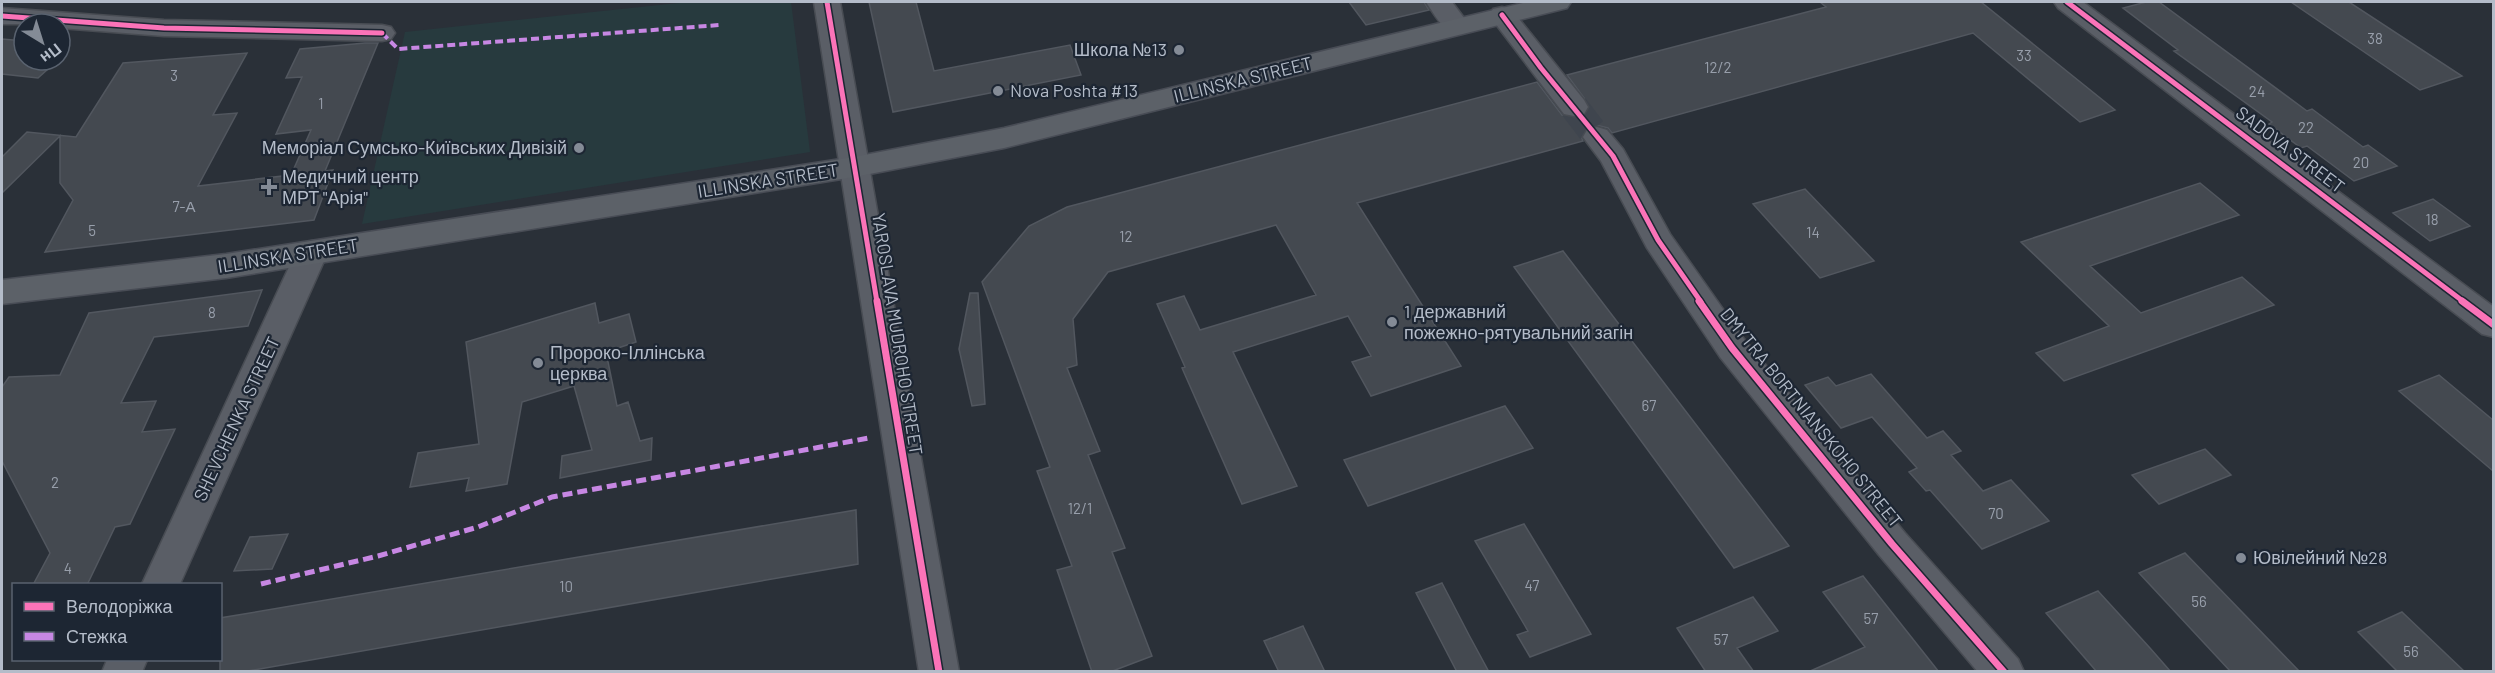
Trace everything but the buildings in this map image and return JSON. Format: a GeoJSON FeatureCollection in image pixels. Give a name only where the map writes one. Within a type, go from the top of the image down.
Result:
{"type":"FeatureCollection","features":[{"type":"Feature","properties":{"kind":"main road","name":"ILLINSKA STREET"},"geometry":{"type":"LineString","coordinates":[[2,292],[226,266],[854,168],[1004,138],[1558,2]]}},
{"type":"Feature","properties":{"kind":"street","name":"YAROSLAVA MUDROHO STREET"},"geometry":{"type":"LineString","coordinates":[[827,2],[939,672]]}},
{"type":"Feature","properties":{"kind":"street"},"geometry":{"type":"LineString","coordinates":[[1439,2],[1457,26]]}},
{"type":"Feature","properties":{"kind":"street","name":"SADOVA STREET"},"geometry":{"type":"LineString","coordinates":[[2067,2],[2493,325]]}},
{"type":"Feature","properties":{"kind":"street"},"geometry":{"type":"LineString","coordinates":[[1502,15],[1574,107]]}},
{"type":"Feature","properties":{"kind":"street"},"geometry":{"type":"LineString","coordinates":[[2,16],[164,28],[382,33]]}},
{"type":"Feature","properties":{"kind":"street","name":"DMYTRA BORTNIANSKOHO STREET"},"geometry":{"type":"LineString","coordinates":[[1597,137],[1613,156],[1658,240],[1732,348],[1892,544],[2004,672]]}},
{"type":"Feature","properties":{"kind":"street","name":"SHEVCHENKA STREET"},"geometry":{"type":"LineString","coordinates":[[162,583],[312,252]]}},
{"type":"Feature","properties":{"kind":"green space"},"geometry":{"type":"Polygon","coordinates":[[[688,2],[791,2],[810,152],[362,224],[405,32],[688,2]]]}},
{"type":"Feature","properties":{"kind":"tunnel"},"geometry":{"type":"LineString","coordinates":[[1574,107],[1597,137]]}},
{"type":"Feature","properties":{"kind":"marked path"},"geometry":{"type":"LineString","coordinates":[[382,33],[398,49],[720,25]]}},
{"type":"Feature","properties":{"kind":"marked path"},"geometry":{"type":"LineString","coordinates":[[261,584],[378,556],[478,527],[552,497],[869,438]]}},
{"type":"Feature","properties":{"kind":"cycle path"},"geometry":{"type":"LineString","coordinates":[[827,2],[939,672]]}},
{"type":"Feature","properties":{"kind":"cycle path"},"geometry":{"type":"LineString","coordinates":[[2067,2],[2494,325]]}},
{"type":"Feature","properties":{"kind":"cycle path"},"geometry":{"type":"LineString","coordinates":[[1502,15],[1541,68],[1613,156],[1658,240],[1732,348],[1892,544],[2004,672]]}},
{"type":"Feature","properties":{"kind":"cycle path"},"geometry":{"type":"LineString","coordinates":[[2,16],[164,28],[382,33]]}},
{"type":"Feature","properties":{"kind":"place","name":"Школа №13"},"geometry":{"type":"Point","coordinates":[1179,50]}},
{"type":"Feature","properties":{"kind":"place","name":"Nova Poshta #13"},"geometry":{"type":"Point","coordinates":[998,91]}},
{"type":"Feature","properties":{"kind":"place","name":"Меморіал Сумсько-Київських Дивізій"},"geometry":{"type":"Point","coordinates":[579,148]}},
{"type":"Feature","properties":{"kind":"place","name":"Медичний центр МРТ \"Арія\""},"geometry":{"type":"Point","coordinates":[269,187]}},
{"type":"Feature","properties":{"kind":"place","name":"1 державний пожежно-рятувальний загін"},"geometry":{"type":"Point","coordinates":[1392,322]}},
{"type":"Feature","properties":{"kind":"place","name":"Пророко-Іллінська церква"},"geometry":{"type":"Point","coordinates":[538,363]}},
{"type":"Feature","properties":{"kind":"place","name":"Ювілейний №28"},"geometry":{"type":"Point","coordinates":[2241,558]}}]}
